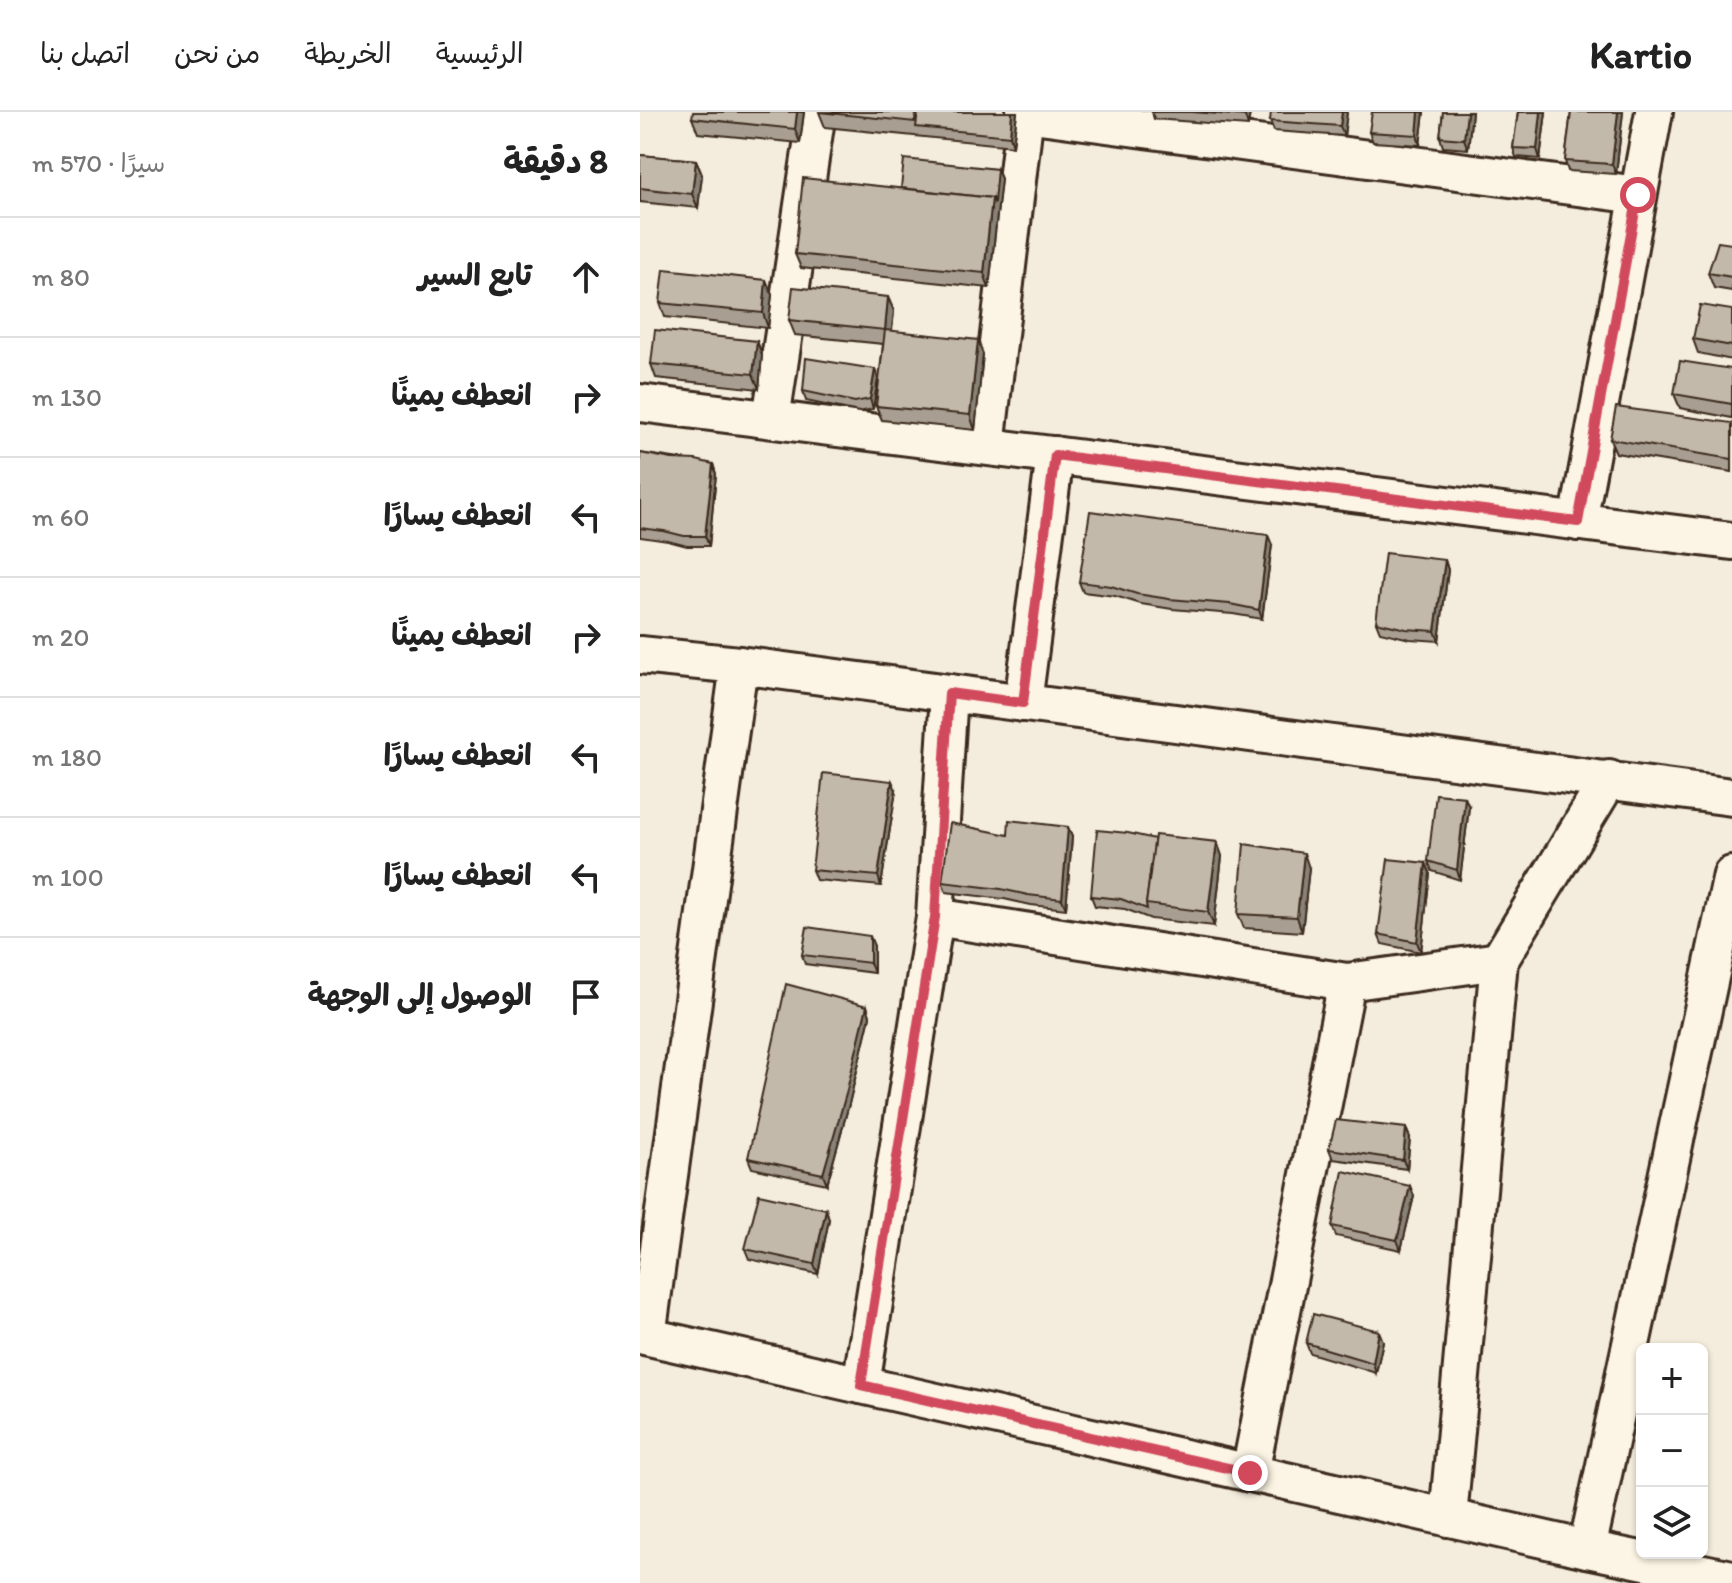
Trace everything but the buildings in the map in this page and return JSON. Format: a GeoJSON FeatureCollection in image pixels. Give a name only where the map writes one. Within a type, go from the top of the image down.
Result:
{"type":"FeatureCollection","features":[{"type":"Feature","properties":{"kind":"street"},"geometry":{"type":"LineString","coordinates":[[771,419],[817,112]]}},
{"type":"Feature","properties":{"kind":"street"},"geometry":{"type":"LineString","coordinates":[[986,446],[1025,112],[1263,128],[1638,195]]}},
{"type":"Feature","properties":{"kind":"street"},"geometry":{"type":"LineString","coordinates":[[1578,522],[1654,112]]}},
{"type":"Feature","properties":{"kind":"street"},"geometry":{"type":"LineString","coordinates":[[640,403],[1732,541]]}},
{"type":"Feature","properties":{"kind":"street"},"geometry":{"type":"LineString","coordinates":[[1023,703],[1055,455]]}},
{"type":"Feature","properties":{"kind":"street"},"geometry":{"type":"LineString","coordinates":[[640,655],[739,665],[1732,797]]}},
{"type":"Feature","properties":{"kind":"street"},"geometry":{"type":"LineString","coordinates":[[739,665],[644,1336],[1732,1579]]}},
{"type":"Feature","properties":{"kind":"street"},"geometry":{"type":"LineString","coordinates":[[861,1385],[935,917],[949,693]]}},
{"type":"Feature","properties":{"kind":"street"},"geometry":{"type":"LineString","coordinates":[[1448,1518],[1499,961],[1609,779]]}},
{"type":"Feature","properties":{"kind":"street"},"geometry":{"type":"LineString","coordinates":[[1587,1549],[1732,875]]}},
{"type":"Feature","properties":{"kind":"street"},"geometry":{"type":"LineString","coordinates":[[935,917],[1347,982],[1499,961]]}},
{"type":"Feature","properties":{"kind":"street"},"geometry":{"type":"LineString","coordinates":[[1250,1473],[1347,982]]}},
{"type":"Feature","properties":{"kind":"route"},"geometry":{"type":"LineString","coordinates":[[1250,1473],[861,1385],[935,917],[949,693],[1023,703],[1055,455],[1578,522],[1638,195]]}}]}
